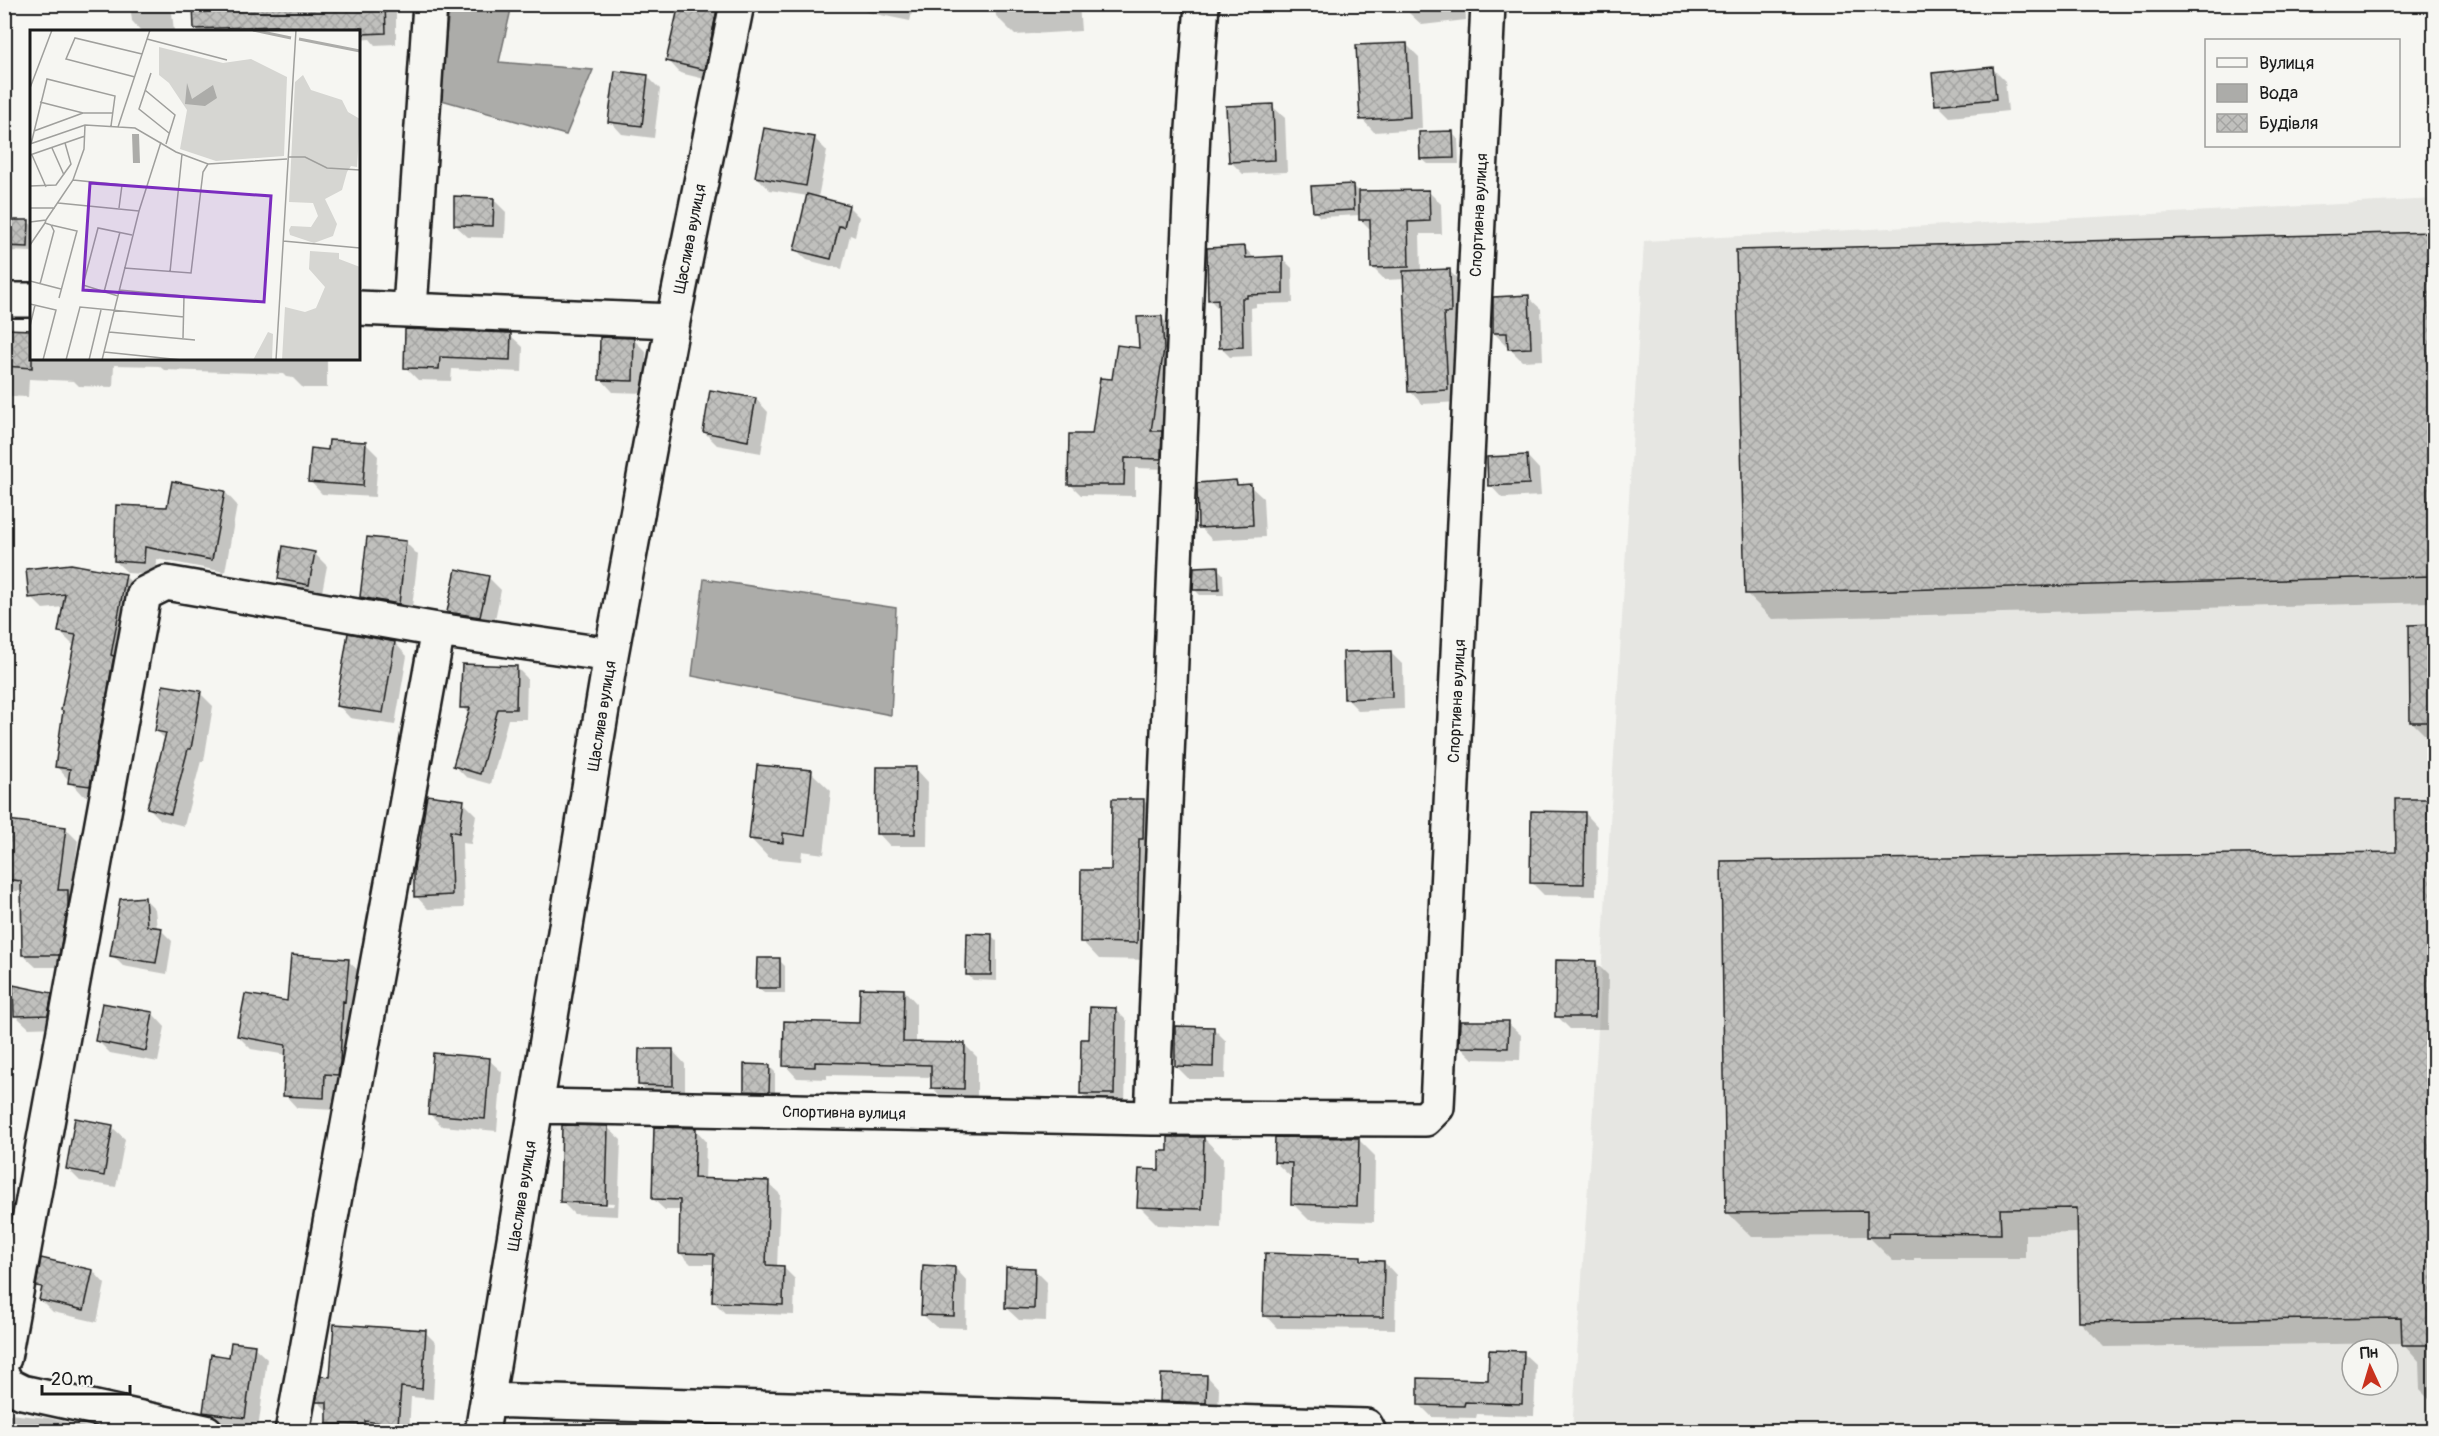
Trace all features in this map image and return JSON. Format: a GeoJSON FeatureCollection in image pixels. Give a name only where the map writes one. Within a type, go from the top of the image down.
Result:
{"type":"FeatureCollection","features":[{"type":"Feature","properties":{"kind":"street"},"geometry":{"type":"LineString","coordinates":[[410,309],[430,4]]}},
{"type":"Feature","properties":{"kind":"street","name":"Щаслива вулиця"},"geometry":{"type":"LineString","coordinates":[[485,1416],[611,655],[673,321],[737,4]]}},
{"type":"Feature","properties":{"kind":"street"},"geometry":{"type":"LineString","coordinates":[[1152,1118],[1193,129],[1202,4]]}},
{"type":"Feature","properties":{"kind":"street","name":"Спортивна вулиця"},"geometry":{"type":"LineString","coordinates":[[536,1106],[1152,1118],[1425,1119],[1437,1107],[1488,4]]}},
{"type":"Feature","properties":{"kind":"street"},"geometry":{"type":"LineString","coordinates":[[4,300],[30,300]]}},
{"type":"Feature","properties":{"kind":"street"},"geometry":{"type":"LineString","coordinates":[[360,308],[673,321]]}},
{"type":"Feature","properties":{"kind":"street"},"geometry":{"type":"LineString","coordinates":[[4,1358],[144,594],[166,583],[438,630],[611,655]]}},
{"type":"Feature","properties":{"kind":"street"},"geometry":{"type":"LineString","coordinates":[[292,1431],[438,630]]}},
{"type":"Feature","properties":{"kind":"street"},"geometry":{"type":"LineString","coordinates":[[4,1378],[6,1384],[22,1392],[206,1431]]}},
{"type":"Feature","properties":{"kind":"street"},"geometry":{"type":"LineString","coordinates":[[485,1416],[1366,1426],[1369,1431]]}},
{"type":"Feature","properties":{"kind":"shaded area"},"geometry":{"type":"Polygon","coordinates":[[[2434,199],[2434,1431],[1572,1432],[1644,241],[2434,199]]]}},
{"type":"Feature","properties":{"kind":"water"},"geometry":{"type":"Polygon","coordinates":[[[450,5],[512,5],[499,62],[593,70],[566,135],[438,99],[450,5]]]}},
{"type":"Feature","properties":{"kind":"water"},"geometry":{"type":"Polygon","coordinates":[[[704,579],[896,608],[891,715],[692,676],[704,579]]]}},
{"type":"Feature","properties":{"kind":"building"},"geometry":{"type":"Polygon","coordinates":[[[193,4],[385,4],[386,33],[362,34],[362,28],[277,30],[277,26],[194,29],[193,4]]]}},
{"type":"Feature","properties":{"kind":"building"},"geometry":{"type":"Polygon","coordinates":[[[679,4],[718,4],[705,70],[666,61],[679,4]]]}},
{"type":"Feature","properties":{"kind":"building"},"geometry":{"type":"Polygon","coordinates":[[[1407,43],[1410,117],[1360,120],[1356,45],[1407,43]]]}},
{"type":"Feature","properties":{"kind":"building"},"geometry":{"type":"Polygon","coordinates":[[[1993,67],[1996,99],[1935,105],[1932,73],[1993,67]]]}},
{"type":"Feature","properties":{"kind":"building"},"geometry":{"type":"Polygon","coordinates":[[[615,71],[648,75],[642,126],[608,122],[615,71]]]}},
{"type":"Feature","properties":{"kind":"building"},"geometry":{"type":"Polygon","coordinates":[[[1273,104],[1275,160],[1229,162],[1226,106],[1273,104]]]}},
{"type":"Feature","properties":{"kind":"building"},"geometry":{"type":"Polygon","coordinates":[[[764,128],[815,137],[806,186],[755,177],[764,128]]]}},
{"type":"Feature","properties":{"kind":"building"},"geometry":{"type":"Polygon","coordinates":[[[1453,131],[1454,158],[1420,159],[1419,132],[1453,131]]]}},
{"type":"Feature","properties":{"kind":"building"},"geometry":{"type":"Polygon","coordinates":[[[1353,184],[1354,210],[1313,212],[1311,186],[1353,184]]]}},
{"type":"Feature","properties":{"kind":"building"},"geometry":{"type":"Polygon","coordinates":[[[1429,190],[1430,221],[1408,222],[1409,267],[1371,268],[1370,220],[1359,220],[1359,191],[1429,190]]]}},
{"type":"Feature","properties":{"kind":"building"},"geometry":{"type":"Polygon","coordinates":[[[807,194],[849,205],[844,227],[839,226],[831,259],[794,250],[807,194]]]}},
{"type":"Feature","properties":{"kind":"building"},"geometry":{"type":"Polygon","coordinates":[[[454,196],[494,198],[493,226],[454,225],[454,196]]]}},
{"type":"Feature","properties":{"kind":"building"},"geometry":{"type":"Polygon","coordinates":[[[4,220],[29,220],[28,247],[4,246],[4,220]]]}},
{"type":"Feature","properties":{"kind":"building"},"geometry":{"type":"Polygon","coordinates":[[[2434,232],[2434,576],[1745,594],[1736,250],[2434,232]]]}},
{"type":"Feature","properties":{"kind":"building"},"geometry":{"type":"Polygon","coordinates":[[[1245,246],[1246,258],[1283,256],[1283,294],[1247,295],[1247,298],[1242,298],[1243,347],[1219,348],[1218,299],[1208,300],[1207,248],[1245,246]]]}},
{"type":"Feature","properties":{"kind":"building"},"geometry":{"type":"Polygon","coordinates":[[[1450,269],[1451,313],[1444,313],[1448,390],[1408,392],[1403,271],[1450,269]]]}},
{"type":"Feature","properties":{"kind":"building"},"geometry":{"type":"Polygon","coordinates":[[[1529,295],[1531,348],[1508,349],[1507,333],[1493,333],[1493,297],[1529,295]]]}},
{"type":"Feature","properties":{"kind":"building"},"geometry":{"type":"Polygon","coordinates":[[[1162,316],[1164,349],[1151,431],[1162,431],[1161,459],[1125,458],[1124,485],[1068,485],[1069,434],[1092,434],[1100,378],[1112,379],[1117,345],[1139,348],[1137,317],[1162,316]]]}},
{"type":"Feature","properties":{"kind":"building"},"geometry":{"type":"Polygon","coordinates":[[[4,329],[30,330],[32,368],[4,366],[4,329]]]}},
{"type":"Feature","properties":{"kind":"building"},"geometry":{"type":"Polygon","coordinates":[[[405,329],[511,333],[510,360],[440,357],[439,369],[404,368],[405,329]]]}},
{"type":"Feature","properties":{"kind":"building"},"geometry":{"type":"Polygon","coordinates":[[[600,337],[634,338],[633,381],[599,380],[600,337]]]}},
{"type":"Feature","properties":{"kind":"building"},"geometry":{"type":"Polygon","coordinates":[[[710,390],[756,398],[748,441],[703,432],[710,390]]]}},
{"type":"Feature","properties":{"kind":"building"},"geometry":{"type":"Polygon","coordinates":[[[329,440],[366,442],[363,486],[308,482],[311,448],[328,450],[329,440]]]}},
{"type":"Feature","properties":{"kind":"building"},"geometry":{"type":"Polygon","coordinates":[[[1527,455],[1529,484],[1488,486],[1487,457],[1527,455]]]}},
{"type":"Feature","properties":{"kind":"building"},"geometry":{"type":"Polygon","coordinates":[[[1236,480],[1237,485],[1251,484],[1253,525],[1198,528],[1197,483],[1236,480]]]}},
{"type":"Feature","properties":{"kind":"building"},"geometry":{"type":"Polygon","coordinates":[[[172,481],[225,491],[212,560],[145,547],[144,563],[114,561],[116,505],[167,507],[172,481]]]}},
{"type":"Feature","properties":{"kind":"building"},"geometry":{"type":"Polygon","coordinates":[[[367,537],[406,541],[399,604],[360,597],[367,537]]]}},
{"type":"Feature","properties":{"kind":"building"},"geometry":{"type":"Polygon","coordinates":[[[283,546],[315,552],[309,585],[278,579],[283,546]]]}},
{"type":"Feature","properties":{"kind":"building"},"geometry":{"type":"Polygon","coordinates":[[[71,564],[126,574],[111,655],[114,656],[90,786],[68,783],[70,769],[55,767],[63,711],[61,710],[76,635],[58,632],[65,594],[29,598],[26,569],[71,564]]]}},
{"type":"Feature","properties":{"kind":"building"},"geometry":{"type":"Polygon","coordinates":[[[1218,566],[1219,590],[1193,590],[1194,567],[1218,566]]]}},
{"type":"Feature","properties":{"kind":"building"},"geometry":{"type":"Polygon","coordinates":[[[456,569],[489,576],[480,617],[447,612],[456,569]]]}},
{"type":"Feature","properties":{"kind":"building"},"geometry":{"type":"Polygon","coordinates":[[[2434,624],[2434,722],[2410,722],[2409,625],[2434,624]]]}},
{"type":"Feature","properties":{"kind":"building"},"geometry":{"type":"Polygon","coordinates":[[[348,633],[395,642],[383,713],[336,706],[348,633]]]}},
{"type":"Feature","properties":{"kind":"building"},"geometry":{"type":"Polygon","coordinates":[[[1391,651],[1392,697],[1344,699],[1343,652],[1391,651]]]}},
{"type":"Feature","properties":{"kind":"building"},"geometry":{"type":"Polygon","coordinates":[[[462,664],[517,666],[516,709],[498,709],[480,774],[453,766],[470,708],[460,708],[462,664]]]}},
{"type":"Feature","properties":{"kind":"building"},"geometry":{"type":"Polygon","coordinates":[[[163,685],[201,691],[191,749],[188,749],[171,814],[147,808],[166,733],[155,731],[163,685]]]}},
{"type":"Feature","properties":{"kind":"building"},"geometry":{"type":"Polygon","coordinates":[[[757,765],[812,770],[805,836],[783,833],[783,843],[749,839],[757,765]]]}},
{"type":"Feature","properties":{"kind":"building"},"geometry":{"type":"Polygon","coordinates":[[[877,767],[916,767],[915,834],[876,834],[877,767]]]}},
{"type":"Feature","properties":{"kind":"building"},"geometry":{"type":"Polygon","coordinates":[[[427,795],[464,800],[459,833],[450,831],[452,895],[414,897],[414,869],[427,795]]]}},
{"type":"Feature","properties":{"kind":"building"},"geometry":{"type":"Polygon","coordinates":[[[1112,799],[1144,799],[1143,839],[1139,839],[1137,943],[1080,942],[1081,870],[1111,870],[1112,799]]]}},
{"type":"Feature","properties":{"kind":"building"},"geometry":{"type":"Polygon","coordinates":[[[2395,799],[2434,799],[2434,1345],[2402,1345],[2401,1318],[2079,1322],[2077,1208],[2000,1209],[2001,1234],[1889,1233],[1889,1237],[1867,1237],[1867,1211],[1726,1213],[1721,861],[2396,852],[2395,799]]]}},
{"type":"Feature","properties":{"kind":"building"},"geometry":{"type":"Polygon","coordinates":[[[1531,811],[1585,812],[1584,884],[1530,883],[1531,811]]]}},
{"type":"Feature","properties":{"kind":"building"},"geometry":{"type":"Polygon","coordinates":[[[7,820],[66,827],[58,890],[68,890],[68,907],[59,955],[22,955],[21,881],[4,879],[7,820]]]}},
{"type":"Feature","properties":{"kind":"building"},"geometry":{"type":"Polygon","coordinates":[[[145,897],[147,926],[162,928],[156,963],[110,956],[120,899],[145,897]]]}},
{"type":"Feature","properties":{"kind":"building"},"geometry":{"type":"Polygon","coordinates":[[[967,933],[992,934],[991,975],[966,975],[967,933]]]}},
{"type":"Feature","properties":{"kind":"building"},"geometry":{"type":"Polygon","coordinates":[[[291,955],[349,959],[345,1002],[343,1001],[338,1075],[325,1074],[324,1098],[283,1096],[286,1045],[237,1036],[245,994],[287,1001],[291,955]]]}},
{"type":"Feature","properties":{"kind":"building"},"geometry":{"type":"Polygon","coordinates":[[[757,958],[780,958],[780,988],[756,988],[757,958]]]}},
{"type":"Feature","properties":{"kind":"building"},"geometry":{"type":"Polygon","coordinates":[[[1556,960],[1596,961],[1595,1017],[1555,1017],[1556,960]]]}},
{"type":"Feature","properties":{"kind":"building"},"geometry":{"type":"Polygon","coordinates":[[[13,985],[52,993],[48,1015],[14,1016],[13,985]]]}},
{"type":"Feature","properties":{"kind":"building"},"geometry":{"type":"Polygon","coordinates":[[[860,988],[904,989],[903,1042],[965,1043],[964,1089],[931,1088],[931,1065],[815,1062],[815,1067],[783,1066],[784,1021],[859,1023],[860,988]]]}},
{"type":"Feature","properties":{"kind":"building"},"geometry":{"type":"Polygon","coordinates":[[[102,1003],[153,1012],[146,1051],[95,1041],[102,1003]]]}},
{"type":"Feature","properties":{"kind":"building"},"geometry":{"type":"Polygon","coordinates":[[[1090,1007],[1116,1008],[1114,1094],[1080,1094],[1081,1039],[1089,1039],[1090,1007]]]}},
{"type":"Feature","properties":{"kind":"building"},"geometry":{"type":"Polygon","coordinates":[[[1460,1021],[1509,1021],[1508,1048],[1459,1047],[1460,1021]]]}},
{"type":"Feature","properties":{"kind":"building"},"geometry":{"type":"Polygon","coordinates":[[[1175,1026],[1214,1027],[1213,1067],[1175,1066],[1175,1026]]]}},
{"type":"Feature","properties":{"kind":"building"},"geometry":{"type":"Polygon","coordinates":[[[639,1049],[673,1049],[673,1086],[638,1085],[639,1049]]]}},
{"type":"Feature","properties":{"kind":"building"},"geometry":{"type":"Polygon","coordinates":[[[433,1053],[490,1058],[485,1119],[428,1114],[433,1053]]]}},
{"type":"Feature","properties":{"kind":"building"},"geometry":{"type":"Polygon","coordinates":[[[744,1064],[770,1065],[769,1092],[744,1091],[744,1064]]]}},
{"type":"Feature","properties":{"kind":"building"},"geometry":{"type":"Polygon","coordinates":[[[75,1118],[113,1125],[104,1176],[66,1169],[75,1118]]]}},
{"type":"Feature","properties":{"kind":"building"},"geometry":{"type":"Polygon","coordinates":[[[562,1125],[608,1126],[606,1204],[560,1202],[562,1125]]]}},
{"type":"Feature","properties":{"kind":"building"},"geometry":{"type":"Polygon","coordinates":[[[654,1127],[696,1128],[694,1178],[769,1181],[766,1265],[784,1266],[783,1305],[712,1302],[714,1254],[679,1253],[680,1200],[652,1199],[654,1127]]]}},
{"type":"Feature","properties":{"kind":"building"},"geometry":{"type":"Polygon","coordinates":[[[1168,1137],[1204,1137],[1202,1209],[1137,1207],[1139,1169],[1159,1170],[1159,1151],[1168,1151],[1168,1137]]]}},
{"type":"Feature","properties":{"kind":"building"},"geometry":{"type":"Polygon","coordinates":[[[1275,1137],[1359,1138],[1357,1206],[1291,1204],[1292,1163],[1274,1162],[1275,1137]]]}},
{"type":"Feature","properties":{"kind":"building"},"geometry":{"type":"Polygon","coordinates":[[[1265,1253],[1361,1256],[1361,1260],[1384,1261],[1383,1317],[1263,1316],[1265,1253]]]}},
{"type":"Feature","properties":{"kind":"building"},"geometry":{"type":"Polygon","coordinates":[[[41,1258],[93,1270],[84,1310],[39,1300],[42,1287],[36,1286],[41,1258]]]}},
{"type":"Feature","properties":{"kind":"building"},"geometry":{"type":"Polygon","coordinates":[[[923,1265],[955,1267],[954,1316],[921,1315],[923,1265]]]}},
{"type":"Feature","properties":{"kind":"building"},"geometry":{"type":"Polygon","coordinates":[[[1006,1267],[1035,1268],[1034,1309],[1005,1308],[1006,1267]]]}},
{"type":"Feature","properties":{"kind":"building"},"geometry":{"type":"Polygon","coordinates":[[[334,1324],[426,1330],[422,1389],[401,1387],[398,1425],[365,1421],[365,1425],[327,1424],[327,1402],[316,1402],[321,1376],[330,1377],[334,1324]]]}},
{"type":"Feature","properties":{"kind":"building"},"geometry":{"type":"Polygon","coordinates":[[[231,1342],[255,1345],[245,1418],[203,1412],[211,1354],[229,1357],[231,1342]]]}},
{"type":"Feature","properties":{"kind":"building"},"geometry":{"type":"Polygon","coordinates":[[[1489,1350],[1524,1351],[1522,1404],[1465,1402],[1464,1406],[1418,1405],[1418,1378],[1488,1380],[1489,1350]]]}},
{"type":"Feature","properties":{"kind":"building"},"geometry":{"type":"Polygon","coordinates":[[[1161,1374],[1207,1375],[1206,1403],[1160,1401],[1161,1374]]]}}]}
